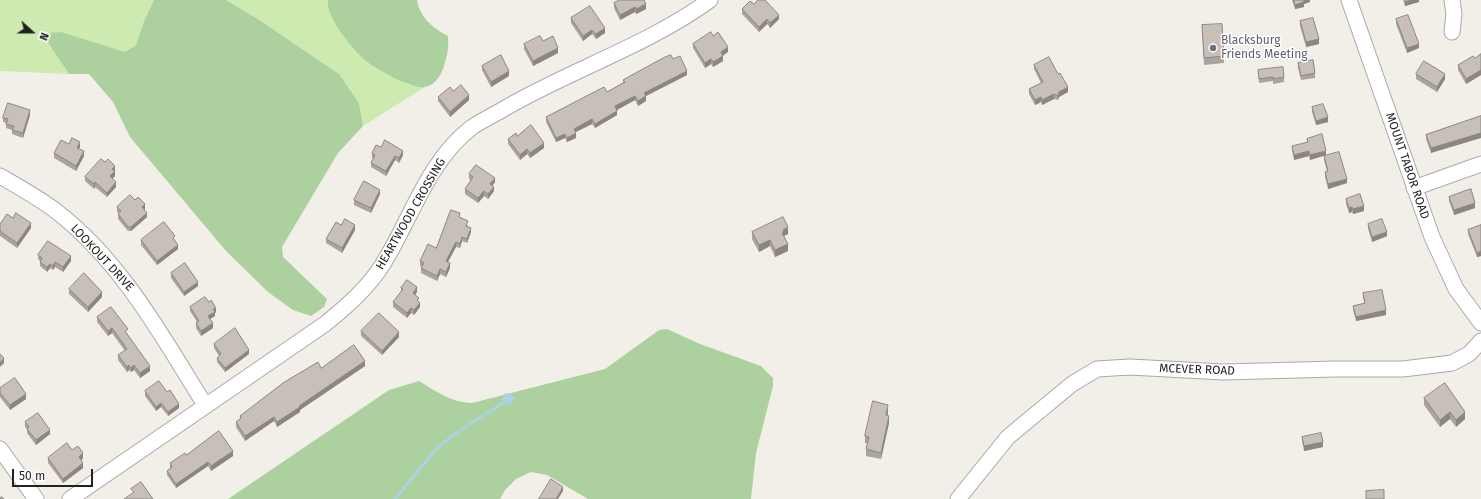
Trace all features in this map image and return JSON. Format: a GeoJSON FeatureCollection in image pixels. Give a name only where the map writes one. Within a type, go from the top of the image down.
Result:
{"type":"FeatureCollection","features":[{"type":"Feature","properties":{"kind":"street","name":"HEARTWOOD CROSSING"},"geometry":{"type":"LineString","coordinates":[[70,499],[325,324],[347,306],[367,286],[382,266],[435,169],[454,144],[471,128],[526,96],[662,30],[710,0]]}},
{"type":"Feature","properties":{"kind":"street","name":"MOUNT TABOR ROAD"},"geometry":{"type":"LineString","coordinates":[[1349,0],[1414,188],[1443,263],[1456,289],[1481,323]]}},
{"type":"Feature","properties":{"kind":"street"},"geometry":{"type":"LineString","coordinates":[[1452,0],[1454,14],[1452,32]]}},
{"type":"Feature","properties":{"kind":"street"},"geometry":{"type":"LineString","coordinates":[[1414,188],[1481,164]]}},
{"type":"Feature","properties":{"kind":"street","name":"LOOKOUT DRIVE"},"geometry":{"type":"LineString","coordinates":[[0,176],[56,212],[92,245],[129,286],[205,405]]}},
{"type":"Feature","properties":{"kind":"street","name":"MCEVER ROAD"},"geometry":{"type":"LineString","coordinates":[[958,499],[1008,437],[1072,384],[1097,370],[1130,367],[1223,372],[1403,369],[1452,363],[1469,354],[1481,341]]}},
{"type":"Feature","properties":{"kind":"street"},"geometry":{"type":"LineString","coordinates":[[0,449],[36,499]]}},
{"type":"Feature","properties":{"kind":"green space"},"geometry":{"type":"Polygon","coordinates":[[[0,0],[154,0],[144,21],[136,45],[125,52],[93,43],[48,43],[69,74],[0,71],[0,0]]]}},
{"type":"Feature","properties":{"kind":"green space"},"geometry":{"type":"Polygon","coordinates":[[[154,0],[226,0],[258,19],[339,74],[359,103],[363,126],[338,153],[282,247],[283,257],[327,299],[324,307],[311,316],[293,310],[268,292],[226,251],[130,137],[113,102],[89,74],[69,74],[48,43],[47,33],[61,32],[125,52],[136,45],[144,21],[154,0]]]}},
{"type":"Feature","properties":{"kind":"green space"},"geometry":{"type":"Polygon","coordinates":[[[226,0],[328,0],[327,4],[408,85],[425,87],[363,126],[359,103],[339,74],[258,19],[226,0]]]}},
{"type":"Feature","properties":{"kind":"green space"},"geometry":{"type":"Polygon","coordinates":[[[328,0],[417,0],[421,12],[428,22],[437,30],[448,36],[447,57],[438,78],[431,85],[418,87],[394,78],[366,61],[347,41],[335,23],[328,7],[328,0]]]}},
{"type":"Feature","properties":{"kind":"green space"},"geometry":{"type":"Polygon","coordinates":[[[667,329],[700,344],[761,366],[773,378],[773,386],[756,453],[751,499],[588,499],[547,475],[531,472],[516,479],[505,490],[500,499],[228,499],[389,390],[419,381],[451,399],[472,403],[605,369],[659,330],[667,329]]]}},
{"type":"Feature","properties":{"kind":"water"},"geometry":{"type":"Polygon","coordinates":[[[506,393],[510,393],[514,399],[510,405],[506,405],[502,401],[502,397],[506,393]]]}},
{"type":"Feature","properties":{"kind":"building"},"geometry":{"type":"Polygon","coordinates":[[[620,0],[644,0],[646,4],[636,9],[635,7],[620,15],[614,3],[620,0]]]}},
{"type":"Feature","properties":{"kind":"building"},"geometry":{"type":"Polygon","coordinates":[[[758,0],[765,0],[779,15],[770,23],[767,19],[759,27],[742,9],[750,1],[754,4],[758,0]]]}},
{"type":"Feature","properties":{"kind":"building"},"geometry":{"type":"Polygon","coordinates":[[[1294,0],[1304,0],[1304,2],[1295,5],[1294,0]]]}},
{"type":"Feature","properties":{"kind":"building"},"geometry":{"type":"Polygon","coordinates":[[[590,6],[605,28],[596,34],[592,30],[583,36],[571,18],[590,6]]]}},
{"type":"Feature","properties":{"kind":"building"},"geometry":{"type":"Polygon","coordinates":[[[1408,15],[1419,44],[1407,48],[1396,19],[1408,15]]]}},
{"type":"Feature","properties":{"kind":"building"},"geometry":{"type":"Polygon","coordinates":[[[1313,18],[1319,39],[1306,42],[1300,21],[1313,18]]]}},
{"type":"Feature","properties":{"kind":"building","name":"Blacksburg Friends Meeting"},"geometry":{"type":"Polygon","coordinates":[[[1222,24],[1224,56],[1204,58],[1202,25],[1222,24]]]}},
{"type":"Feature","properties":{"kind":"building"},"geometry":{"type":"Polygon","coordinates":[[[711,32],[713,36],[718,32],[728,47],[721,52],[723,56],[713,62],[711,59],[705,63],[693,44],[711,32]]]}},
{"type":"Feature","properties":{"kind":"building"},"geometry":{"type":"Polygon","coordinates":[[[540,36],[543,41],[553,36],[558,48],[533,61],[524,44],[540,36]]]}},
{"type":"Feature","properties":{"kind":"building"},"geometry":{"type":"Polygon","coordinates":[[[1481,54],[1481,70],[1466,79],[1458,65],[1473,56],[1475,58],[1481,54]]]}},
{"type":"Feature","properties":{"kind":"building"},"geometry":{"type":"Polygon","coordinates":[[[501,55],[509,71],[491,82],[482,66],[501,55]]]}},
{"type":"Feature","properties":{"kind":"building"},"geometry":{"type":"Polygon","coordinates":[[[671,55],[673,59],[680,56],[687,71],[644,93],[646,96],[638,101],[635,96],[615,106],[617,111],[595,124],[592,119],[574,129],[576,133],[567,138],[565,134],[556,138],[546,117],[604,87],[607,92],[625,82],[623,80],[671,55]]]}},
{"type":"Feature","properties":{"kind":"building"},"geometry":{"type":"Polygon","coordinates":[[[1049,57],[1058,74],[1060,73],[1068,87],[1059,92],[1058,96],[1054,94],[1042,100],[1041,97],[1035,100],[1029,89],[1043,82],[1034,65],[1049,57]]]}},
{"type":"Feature","properties":{"kind":"building"},"geometry":{"type":"Polygon","coordinates":[[[1313,60],[1315,73],[1301,76],[1298,63],[1313,60]]]}},
{"type":"Feature","properties":{"kind":"building"},"geometry":{"type":"Polygon","coordinates":[[[1424,61],[1445,74],[1437,87],[1416,74],[1424,61]]]}},
{"type":"Feature","properties":{"kind":"building"},"geometry":{"type":"Polygon","coordinates":[[[1283,67],[1284,77],[1259,79],[1258,70],[1283,67]]]}},
{"type":"Feature","properties":{"kind":"building"},"geometry":{"type":"Polygon","coordinates":[[[461,85],[469,95],[450,112],[438,97],[450,87],[453,91],[461,85]]]}},
{"type":"Feature","properties":{"kind":"building"},"geometry":{"type":"Polygon","coordinates":[[[8,103],[30,110],[23,133],[12,130],[14,126],[6,124],[8,119],[3,118],[8,103]]]}},
{"type":"Feature","properties":{"kind":"building"},"geometry":{"type":"Polygon","coordinates":[[[1323,104],[1328,117],[1316,121],[1312,107],[1323,104]]]}},
{"type":"Feature","properties":{"kind":"building"},"geometry":{"type":"Polygon","coordinates":[[[1481,116],[1481,133],[1431,148],[1426,135],[1481,116]]]}},
{"type":"Feature","properties":{"kind":"building"},"geometry":{"type":"Polygon","coordinates":[[[531,125],[544,143],[530,153],[527,149],[520,155],[508,139],[516,133],[517,136],[531,125]]]}},
{"type":"Feature","properties":{"kind":"building"},"geometry":{"type":"Polygon","coordinates":[[[1322,134],[1326,151],[1310,155],[1309,151],[1294,155],[1292,146],[1308,142],[1307,139],[1322,134]]]}},
{"type":"Feature","properties":{"kind":"building"},"geometry":{"type":"Polygon","coordinates":[[[72,138],[80,142],[77,148],[84,151],[76,166],[54,153],[61,140],[69,144],[72,138]]]}},
{"type":"Feature","properties":{"kind":"building"},"geometry":{"type":"Polygon","coordinates":[[[385,140],[403,151],[399,158],[395,156],[386,171],[371,163],[375,155],[372,153],[376,145],[381,147],[385,140]]]}},
{"type":"Feature","properties":{"kind":"building"},"geometry":{"type":"Polygon","coordinates":[[[1339,152],[1347,179],[1328,184],[1325,172],[1328,171],[1324,156],[1339,152]]]}},
{"type":"Feature","properties":{"kind":"building"},"geometry":{"type":"Polygon","coordinates":[[[101,159],[105,162],[108,159],[115,166],[112,169],[115,171],[110,176],[116,182],[107,193],[95,182],[94,184],[85,177],[101,159]]]}},
{"type":"Feature","properties":{"kind":"building"},"geometry":{"type":"Polygon","coordinates":[[[476,165],[495,178],[490,184],[494,187],[488,194],[484,191],[478,198],[465,189],[473,177],[469,174],[476,165]]]}},
{"type":"Feature","properties":{"kind":"building"},"geometry":{"type":"Polygon","coordinates":[[[364,181],[380,190],[371,208],[354,200],[364,181]]]}},
{"type":"Feature","properties":{"kind":"building"},"geometry":{"type":"Polygon","coordinates":[[[1471,189],[1475,203],[1454,210],[1449,197],[1471,189]]]}},
{"type":"Feature","properties":{"kind":"building"},"geometry":{"type":"Polygon","coordinates":[[[1360,194],[1364,206],[1353,209],[1352,207],[1349,208],[1346,199],[1360,194]]]}},
{"type":"Feature","properties":{"kind":"building"},"geometry":{"type":"Polygon","coordinates":[[[130,195],[135,200],[138,197],[145,204],[142,207],[147,213],[131,227],[128,227],[118,214],[121,211],[117,207],[130,195]]]}},
{"type":"Feature","properties":{"kind":"building"},"geometry":{"type":"Polygon","coordinates":[[[451,210],[460,213],[459,217],[468,221],[466,226],[471,228],[467,239],[462,237],[460,244],[456,242],[446,261],[450,263],[446,272],[440,269],[437,276],[421,268],[424,263],[420,261],[428,244],[436,248],[451,210]]]}},
{"type":"Feature","properties":{"kind":"building"},"geometry":{"type":"Polygon","coordinates":[[[16,213],[31,223],[17,243],[0,231],[0,224],[7,214],[13,218],[16,213]]]}},
{"type":"Feature","properties":{"kind":"building"},"geometry":{"type":"Polygon","coordinates":[[[783,217],[788,227],[783,230],[784,232],[782,233],[788,244],[775,250],[770,240],[759,245],[752,232],[783,217]]]}},
{"type":"Feature","properties":{"kind":"building"},"geometry":{"type":"Polygon","coordinates":[[[345,219],[355,225],[342,248],[326,239],[336,222],[341,225],[345,219]]]}},
{"type":"Feature","properties":{"kind":"building"},"geometry":{"type":"Polygon","coordinates":[[[1382,219],[1387,232],[1372,237],[1368,224],[1382,219]]]}},
{"type":"Feature","properties":{"kind":"building"},"geometry":{"type":"Polygon","coordinates":[[[164,222],[175,236],[173,238],[178,245],[157,261],[141,240],[164,222]]]}},
{"type":"Feature","properties":{"kind":"building"},"geometry":{"type":"Polygon","coordinates":[[[1481,225],[1481,251],[1477,253],[1468,230],[1481,225]]]}},
{"type":"Feature","properties":{"kind":"building"},"geometry":{"type":"Polygon","coordinates":[[[48,241],[71,256],[63,267],[55,262],[53,266],[50,264],[47,267],[40,262],[42,258],[38,255],[48,241]]]}},
{"type":"Feature","properties":{"kind":"building"},"geometry":{"type":"Polygon","coordinates":[[[185,263],[198,282],[184,292],[171,273],[185,263]]]}},
{"type":"Feature","properties":{"kind":"building"},"geometry":{"type":"Polygon","coordinates":[[[84,273],[102,292],[88,307],[69,289],[84,273]]]}},
{"type":"Feature","properties":{"kind":"building"},"geometry":{"type":"Polygon","coordinates":[[[407,280],[417,287],[413,293],[419,298],[417,300],[420,303],[414,310],[411,308],[407,313],[393,302],[403,289],[401,288],[407,280]]]}},
{"type":"Feature","properties":{"kind":"building"},"geometry":{"type":"Polygon","coordinates":[[[1382,290],[1386,310],[1356,317],[1353,306],[1365,303],[1363,293],[1382,290]]]}},
{"type":"Feature","properties":{"kind":"building"},"geometry":{"type":"Polygon","coordinates":[[[205,297],[209,302],[211,300],[216,308],[213,309],[215,312],[208,316],[213,323],[201,331],[196,323],[199,321],[190,307],[205,297]]]}},
{"type":"Feature","properties":{"kind":"building"},"geometry":{"type":"Polygon","coordinates":[[[111,307],[128,329],[125,331],[150,366],[140,373],[134,365],[131,368],[129,365],[127,367],[118,355],[127,349],[112,328],[108,331],[97,317],[111,307]]]}},
{"type":"Feature","properties":{"kind":"building"},"geometry":{"type":"Polygon","coordinates":[[[379,313],[399,332],[382,351],[361,331],[379,313]]]}},
{"type":"Feature","properties":{"kind":"building"},"geometry":{"type":"Polygon","coordinates":[[[235,328],[249,350],[225,368],[217,358],[221,354],[214,344],[235,328]]]}},
{"type":"Feature","properties":{"kind":"building"},"geometry":{"type":"Polygon","coordinates":[[[354,345],[365,361],[277,422],[274,417],[245,436],[236,422],[241,418],[240,416],[283,383],[318,362],[321,368],[354,345]]]}},
{"type":"Feature","properties":{"kind":"building"},"geometry":{"type":"Polygon","coordinates":[[[0,354],[4,358],[0,363],[0,354]]]}},
{"type":"Feature","properties":{"kind":"building"},"geometry":{"type":"Polygon","coordinates":[[[15,378],[26,394],[10,405],[0,393],[0,388],[15,378]]]}},
{"type":"Feature","properties":{"kind":"building"},"geometry":{"type":"Polygon","coordinates":[[[159,381],[167,392],[170,390],[179,404],[168,412],[161,403],[156,407],[145,391],[159,381]]]}},
{"type":"Feature","properties":{"kind":"building"},"geometry":{"type":"Polygon","coordinates":[[[1445,383],[1465,412],[1456,420],[1450,412],[1440,420],[1424,398],[1445,383]]]}},
{"type":"Feature","properties":{"kind":"building"},"geometry":{"type":"Polygon","coordinates":[[[873,401],[888,405],[886,415],[889,416],[881,453],[866,449],[869,437],[865,436],[873,401]]]}},
{"type":"Feature","properties":{"kind":"building"},"geometry":{"type":"Polygon","coordinates":[[[38,413],[50,430],[36,440],[27,429],[29,427],[25,422],[38,413]]]}},
{"type":"Feature","properties":{"kind":"building"},"geometry":{"type":"Polygon","coordinates":[[[219,431],[233,451],[211,466],[208,462],[176,484],[167,471],[172,467],[170,463],[185,453],[186,455],[219,431]]]}},
{"type":"Feature","properties":{"kind":"building"},"geometry":{"type":"Polygon","coordinates":[[[1321,433],[1323,442],[1304,446],[1302,437],[1321,433]]]}},
{"type":"Feature","properties":{"kind":"building"},"geometry":{"type":"Polygon","coordinates":[[[67,443],[72,450],[78,446],[83,453],[79,457],[83,463],[63,479],[48,458],[67,443]]]}},
{"type":"Feature","properties":{"kind":"building"},"geometry":{"type":"Polygon","coordinates":[[[551,479],[563,487],[556,499],[539,499],[551,479]]]}},
{"type":"Feature","properties":{"kind":"building"},"geometry":{"type":"Polygon","coordinates":[[[141,482],[153,499],[124,499],[134,492],[131,489],[141,482]]]}},
{"type":"Feature","properties":{"kind":"building"},"geometry":{"type":"Polygon","coordinates":[[[1384,490],[1384,499],[1366,499],[1366,491],[1384,490]]]}},
{"type":"Feature","properties":{"kind":"waterway"},"geometry":{"type":"LineString","coordinates":[[395,499],[437,448],[459,431],[506,401]]}},
{"type":"Feature","properties":{"kind":"place","name":"Blacksburg Friends Meeting"},"geometry":{"type":"Point","coordinates":[1213,48]}}]}
